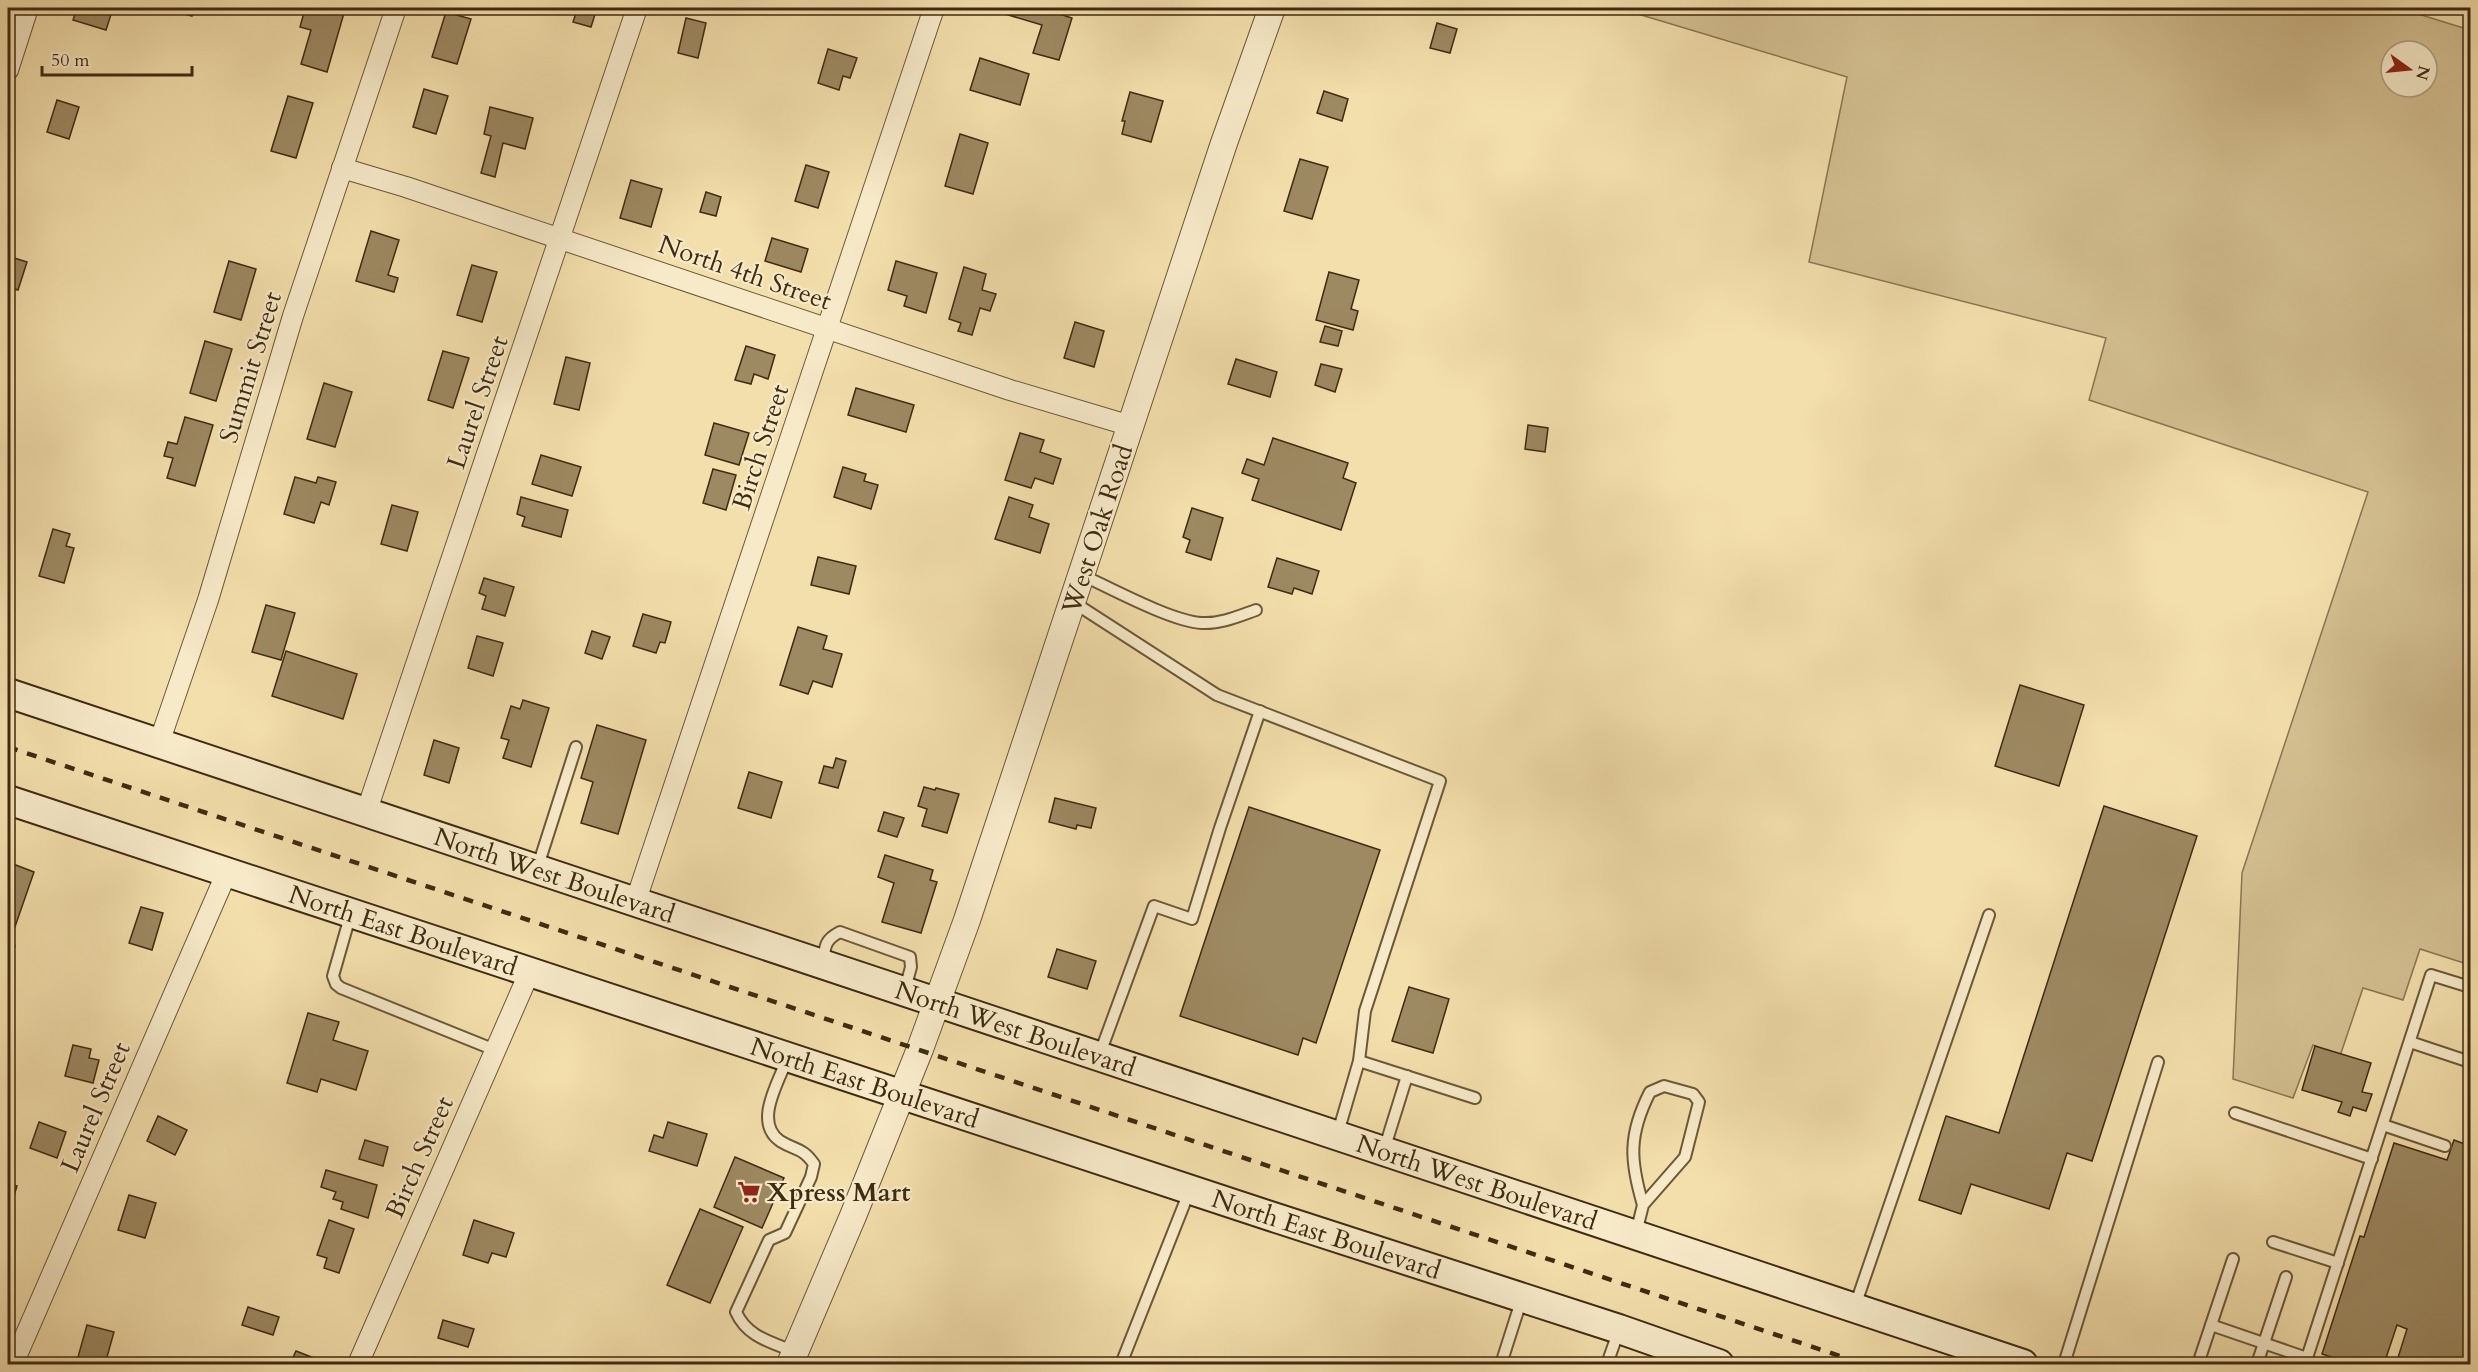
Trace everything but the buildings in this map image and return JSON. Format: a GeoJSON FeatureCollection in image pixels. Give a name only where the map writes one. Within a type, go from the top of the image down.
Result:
{"type":"FeatureCollection","features":[{"type":"Feature","properties":{"kind":"main road","name":"North West Boulevard"},"geometry":{"type":"LineString","coordinates":[[8,693],[2023,1365]]}},
{"type":"Feature","properties":{"kind":"main road","name":"North East Boulevard"},"geometry":{"type":"LineString","coordinates":[[8,800],[1619,1329],[1714,1364]]}},
{"type":"Feature","properties":{"kind":"street"},"geometry":{"type":"LineString","coordinates":[[8,69],[28,8]]}},
{"type":"Feature","properties":{"kind":"street","name":"Summit Street"},"geometry":{"type":"LineString","coordinates":[[159,743],[208,600],[293,315],[396,8]]}},
{"type":"Feature","properties":{"kind":"street","name":"Laurel Street"},"geometry":{"type":"LineString","coordinates":[[366,813],[637,8]]}},
{"type":"Feature","properties":{"kind":"street","name":"Birch Street"},"geometry":{"type":"LineString","coordinates":[[635,903],[934,8]]}},
{"type":"Feature","properties":{"kind":"street","name":"West Oak Road"},"geometry":{"type":"LineString","coordinates":[[792,1358],[902,1094],[937,1003],[1073,602],[1224,143],[1272,8]]}},
{"type":"Feature","properties":{"kind":"street","name":"North 4th Street"},"geometry":{"type":"LineString","coordinates":[[342,168],[1010,390],[1131,426]]}},
{"type":"Feature","properties":{"kind":"street","name":"Laurel Street"},"geometry":{"type":"LineString","coordinates":[[13,1365],[227,872]]}},
{"type":"Feature","properties":{"kind":"street","name":"Birch Street"},"geometry":{"type":"LineString","coordinates":[[358,1365],[530,971]]}},
{"type":"Feature","properties":{"kind":"lane"},"geometry":{"type":"LineString","coordinates":[[1082,575],[1176,616],[1202,623],[1230,620],[1256,610]]}},
{"type":"Feature","properties":{"kind":"lane"},"geometry":{"type":"LineString","coordinates":[[1073,602],[1217,695],[1440,781],[1365,1011],[1359,1061],[1337,1136]]}},
{"type":"Feature","properties":{"kind":"lane"},"geometry":{"type":"LineString","coordinates":[[1099,1057],[1154,906],[1192,919],[1260,711]]}},
{"type":"Feature","properties":{"kind":"lane"},"geometry":{"type":"LineString","coordinates":[[536,870],[576,747]]}},
{"type":"Feature","properties":{"kind":"lane"},"geometry":{"type":"LineString","coordinates":[[351,912],[333,976],[336,984],[495,1050]]}},
{"type":"Feature","properties":{"kind":"lane"},"geometry":{"type":"LineString","coordinates":[[1854,1309],[1989,915]]}},
{"type":"Feature","properties":{"kind":"lane"},"geometry":{"type":"LineString","coordinates":[[823,965],[825,946],[830,938],[840,932],[897,951],[909,957],[911,967],[904,992]]}},
{"type":"Feature","properties":{"kind":"lane"},"geometry":{"type":"LineString","coordinates":[[2306,1361],[2432,975],[2470,987]]}},
{"type":"Feature","properties":{"kind":"lane"},"geometry":{"type":"LineString","coordinates":[[2410,1042],[2470,1062]]}},
{"type":"Feature","properties":{"kind":"lane"},"geometry":{"type":"LineString","coordinates":[[789,1056],[768,1112],[768,1126],[779,1140],[806,1152],[814,1164],[811,1177],[785,1233],[769,1240],[736,1312],[741,1324],[752,1334],[792,1358]]}},
{"type":"Feature","properties":{"kind":"lane"},"geometry":{"type":"LineString","coordinates":[[1359,1061],[1475,1098]]}},
{"type":"Feature","properties":{"kind":"lane"},"geometry":{"type":"LineString","coordinates":[[2064,1365],[2158,1062]]}},
{"type":"Feature","properties":{"kind":"lane"},"geometry":{"type":"LineString","coordinates":[[1383,1152],[1407,1076]]}},
{"type":"Feature","properties":{"kind":"lane"},"geometry":{"type":"LineString","coordinates":[[1635,1236],[1643,1205],[1685,1157],[1700,1102],[1693,1094],[1664,1086],[1650,1092],[1640,1110],[1632,1149],[1634,1176],[1643,1205]]}},
{"type":"Feature","properties":{"kind":"lane"},"geometry":{"type":"LineString","coordinates":[[2235,1113],[2372,1159]]}},
{"type":"Feature","properties":{"kind":"lane"},"geometry":{"type":"LineString","coordinates":[[2383,1125],[2445,1146]]}},
{"type":"Feature","properties":{"kind":"lane"},"geometry":{"type":"LineString","coordinates":[[1121,1365],[1190,1190]]}},
{"type":"Feature","properties":{"kind":"lane"},"geometry":{"type":"LineString","coordinates":[[2273,1242],[2338,1263]]}},
{"type":"Feature","properties":{"kind":"lane"},"geometry":{"type":"LineString","coordinates":[[2198,1365],[2233,1259]]}},
{"type":"Feature","properties":{"kind":"lane"},"geometry":{"type":"LineString","coordinates":[[2257,1365],[2286,1277]]}},
{"type":"Feature","properties":{"kind":"lane"},"geometry":{"type":"LineString","coordinates":[[1501,1365],[1522,1298]]}},
{"type":"Feature","properties":{"kind":"lane"},"geometry":{"type":"LineString","coordinates":[[2211,1325],[2318,1365]]}},
{"type":"Feature","properties":{"kind":"lane"},"geometry":{"type":"LineString","coordinates":[[1607,1365],[1619,1329]]}},
{"type":"Feature","properties":{"kind":"shaded area"},"geometry":{"type":"Polygon","coordinates":[[[1618,8],[2399,8],[2470,30],[2470,965],[2420,949],[2403,1000],[2363,988],[2340,1056],[2313,1045],[2293,1098],[2233,1079],[2242,873],[2368,492],[2089,400],[2106,338],[1809,262],[1847,77],[1618,8]]]}},
{"type":"Feature","properties":{"kind":"railway"},"geometry":{"type":"LineString","coordinates":[[8,747],[1864,1364]]}},
{"type":"Feature","properties":{"kind":"place","name":"Xpress Mart"},"geometry":{"type":"Point","coordinates":[749,1192]}}]}
